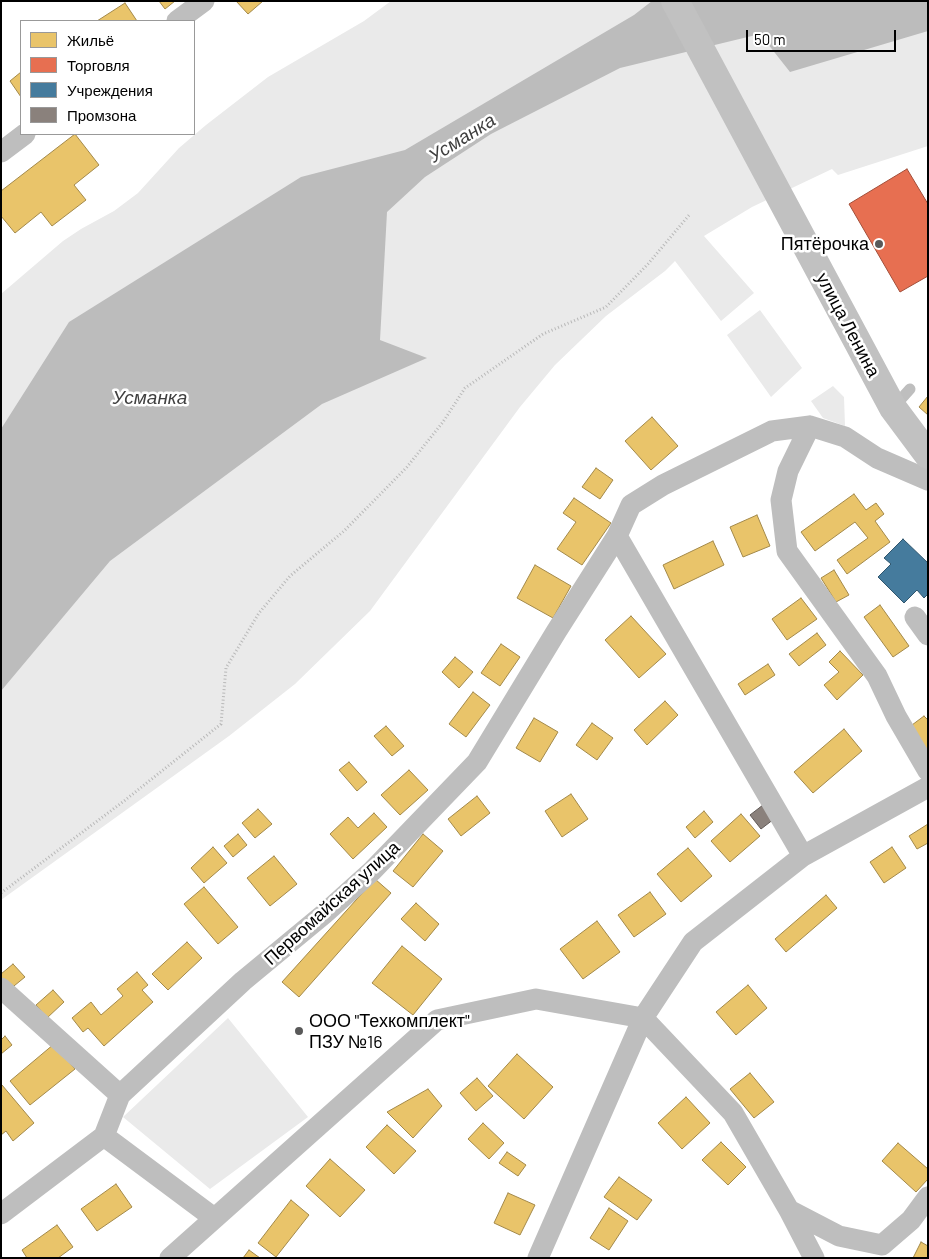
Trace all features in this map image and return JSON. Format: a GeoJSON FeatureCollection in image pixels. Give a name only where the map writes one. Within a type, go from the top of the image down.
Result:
{"type":"FeatureCollection","features":[{"type":"Feature","properties":{"kind":"main road","name":"улица Ленина"},"geometry":{"type":"LineString","coordinates":[[675,1],[776,190],[901,399],[928,455]]}},
{"type":"Feature","properties":{"kind":"street"},"geometry":{"type":"LineString","coordinates":[[178,20],[204,1]]}},
{"type":"Feature","properties":{"kind":"street"},"geometry":{"type":"LineString","coordinates":[[1,152],[25,135]]}},
{"type":"Feature","properties":{"kind":"street"},"geometry":{"type":"LineString","coordinates":[[928,480],[877,458],[844,437],[810,426],[788,470],[781,500],[787,551],[877,676],[896,716],[928,771]]}},
{"type":"Feature","properties":{"kind":"street","name":"Первомайская улица"},"geometry":{"type":"LineString","coordinates":[[104,1136],[120,1096],[243,981],[372,871],[477,762],[617,536],[631,505],[663,485],[772,431],[810,426]]}},
{"type":"Feature","properties":{"kind":"street"},"geometry":{"type":"LineString","coordinates":[[617,536],[803,856]]}},
{"type":"Feature","properties":{"kind":"street"},"geometry":{"type":"LineString","coordinates":[[915,617],[928,635]]}},
{"type":"Feature","properties":{"kind":"street"},"geometry":{"type":"LineString","coordinates":[[538,1258],[643,1018],[694,942],[803,856],[928,787]]}},
{"type":"Feature","properties":{"kind":"street"},"geometry":{"type":"LineString","coordinates":[[1,988],[120,1096]]}},
{"type":"Feature","properties":{"kind":"street"},"geometry":{"type":"LineString","coordinates":[[170,1258],[437,1020],[536,999],[643,1018],[734,1113],[814,1258]]}},
{"type":"Feature","properties":{"kind":"street"},"geometry":{"type":"LineString","coordinates":[[1,1214],[104,1136],[214,1218]]}},
{"type":"Feature","properties":{"kind":"street"},"geometry":{"type":"LineString","coordinates":[[789,1210],[839,1236],[873,1250],[882,1245],[911,1220],[928,1197]]}},
{"type":"Feature","properties":{"kind":"path"},"geometry":{"type":"LineString","coordinates":[[1,893],[124,801],[221,724],[226,668],[259,612],[290,576],[344,530],[407,467],[443,422],[465,388],[543,334],[606,307],[648,264],[690,214]]}},
{"type":"Feature","properties":{"kind":"shaded area"},"geometry":{"type":"Polygon","coordinates":[[[391,1],[928,1],[928,146],[838,175],[832,169],[752,207],[704,236],[754,293],[721,321],[675,261],[665,271],[606,316],[555,365],[520,407],[370,611],[295,684],[229,736],[1,900],[1,294],[63,241],[114,211],[138,193],[179,148],[268,77],[364,21],[391,1]]]}},
{"type":"Feature","properties":{"kind":"shaded area"},"geometry":{"type":"Polygon","coordinates":[[[760,310],[802,368],[771,397],[727,335],[760,310]]]}},
{"type":"Feature","properties":{"kind":"shaded area"},"geometry":{"type":"Polygon","coordinates":[[[833,386],[844,397],[845,426],[823,418],[811,401],[833,386]]]}},
{"type":"Feature","properties":{"kind":"shaded area"},"geometry":{"type":"Polygon","coordinates":[[[228,1018],[308,1117],[210,1189],[123,1117],[228,1018]]]}},
{"type":"Feature","properties":{"kind":"water","name":"Усманка"},"geometry":{"type":"Polygon","coordinates":[[[652,1],[928,1],[928,31],[790,72],[760,34],[620,68],[491,134],[425,177],[387,212],[380,340],[427,358],[322,404],[110,561],[1,691],[1,429],[69,322],[301,177],[405,150],[634,15],[652,1]]]}},
{"type":"Feature","properties":{"kind":"building: Жильё"},"geometry":{"type":"Polygon","coordinates":[[[159,1],[175,1],[165,9],[159,1]]]}},
{"type":"Feature","properties":{"kind":"building: Жильё"},"geometry":{"type":"Polygon","coordinates":[[[236,1],[263,1],[248,14],[236,1]]]}},
{"type":"Feature","properties":{"kind":"building: Жильё"},"geometry":{"type":"Polygon","coordinates":[[[125,3],[136,20],[99,20],[125,3]]]}},
{"type":"Feature","properties":{"kind":"building: Жильё"},"geometry":{"type":"Polygon","coordinates":[[[20,73],[20,96],[10,81],[20,73]]]}},
{"type":"Feature","properties":{"kind":"building: Жильё"},"geometry":{"type":"Polygon","coordinates":[[[74,135],[76,135],[99,165],[74,185],[86,200],[52,226],[41,212],[15,233],[1,216],[1,191],[74,135]]]}},
{"type":"Feature","properties":{"kind":"building: Жильё"},"geometry":{"type":"Polygon","coordinates":[[[928,396],[928,415],[919,407],[928,396]]]}},
{"type":"Feature","properties":{"kind":"building: Жильё"},"geometry":{"type":"Polygon","coordinates":[[[652,417],[678,446],[651,470],[625,441],[652,417]]]}},
{"type":"Feature","properties":{"kind":"building: Жильё"},"geometry":{"type":"Polygon","coordinates":[[[596,468],[613,480],[600,499],[582,487],[596,468]]]}},
{"type":"Feature","properties":{"kind":"building: Жильё"},"geometry":{"type":"Polygon","coordinates":[[[854,494],[866,510],[876,503],[884,514],[875,521],[890,542],[847,574],[837,560],[868,538],[855,522],[815,551],[801,532],[854,494]]]}},
{"type":"Feature","properties":{"kind":"building: Жильё"},"geometry":{"type":"Polygon","coordinates":[[[574,498],[611,523],[582,565],[557,549],[576,522],[563,513],[574,498]]]}},
{"type":"Feature","properties":{"kind":"building: Жильё"},"geometry":{"type":"Polygon","coordinates":[[[757,515],[770,546],[743,557],[730,527],[757,515]]]}},
{"type":"Feature","properties":{"kind":"building: Жильё"},"geometry":{"type":"Polygon","coordinates":[[[713,541],[724,565],[674,589],[663,565],[713,541]]]}},
{"type":"Feature","properties":{"kind":"building: Жильё"},"geometry":{"type":"Polygon","coordinates":[[[535,565],[571,586],[553,618],[517,598],[535,565]]]}},
{"type":"Feature","properties":{"kind":"building: Жильё"},"geometry":{"type":"Polygon","coordinates":[[[834,570],[849,595],[836,602],[821,578],[834,570]]]}},
{"type":"Feature","properties":{"kind":"building: Жильё"},"geometry":{"type":"Polygon","coordinates":[[[801,598],[817,619],[787,640],[772,619],[801,598]]]}},
{"type":"Feature","properties":{"kind":"building: Жильё"},"geometry":{"type":"Polygon","coordinates":[[[880,605],[909,646],[893,657],[864,617],[880,605]]]}},
{"type":"Feature","properties":{"kind":"building: Жильё"},"geometry":{"type":"Polygon","coordinates":[[[631,616],[666,654],[639,678],[605,640],[631,616]]]}},
{"type":"Feature","properties":{"kind":"building: Жильё"},"geometry":{"type":"Polygon","coordinates":[[[817,633],[826,645],[799,666],[789,654],[817,633]]]}},
{"type":"Feature","properties":{"kind":"building: Жильё"},"geometry":{"type":"Polygon","coordinates":[[[501,644],[520,657],[500,686],[481,673],[501,644]]]}},
{"type":"Feature","properties":{"kind":"building: Жильё"},"geometry":{"type":"Polygon","coordinates":[[[840,651],[863,675],[837,700],[824,685],[839,672],[829,662],[840,651]]]}},
{"type":"Feature","properties":{"kind":"building: Жильё"},"geometry":{"type":"Polygon","coordinates":[[[455,657],[473,672],[459,688],[442,672],[455,657]]]}},
{"type":"Feature","properties":{"kind":"building: Жильё"},"geometry":{"type":"Polygon","coordinates":[[[768,664],[775,675],[745,695],[738,684],[768,664]]]}},
{"type":"Feature","properties":{"kind":"building: Жильё"},"geometry":{"type":"Polygon","coordinates":[[[473,692],[490,705],[466,737],[449,724],[473,692]]]}},
{"type":"Feature","properties":{"kind":"building: Жильё"},"geometry":{"type":"Polygon","coordinates":[[[665,701],[678,715],[647,745],[634,730],[665,701]]]}},
{"type":"Feature","properties":{"kind":"building: Жильё"},"geometry":{"type":"Polygon","coordinates":[[[924,716],[928,720],[928,749],[926,751],[908,728],[924,716]]]}},
{"type":"Feature","properties":{"kind":"building: Жильё"},"geometry":{"type":"Polygon","coordinates":[[[534,718],[558,732],[540,762],[516,748],[534,718]]]}},
{"type":"Feature","properties":{"kind":"building: Жильё"},"geometry":{"type":"Polygon","coordinates":[[[592,723],[613,738],[597,760],[576,745],[592,723]]]}},
{"type":"Feature","properties":{"kind":"building: Жильё"},"geometry":{"type":"Polygon","coordinates":[[[386,726],[404,746],[392,756],[374,736],[386,726]]]}},
{"type":"Feature","properties":{"kind":"building: Жильё"},"geometry":{"type":"Polygon","coordinates":[[[844,729],[862,751],[813,793],[794,772],[844,729]]]}},
{"type":"Feature","properties":{"kind":"building: Жильё"},"geometry":{"type":"Polygon","coordinates":[[[349,762],[367,782],[357,791],[339,770],[349,762]]]}},
{"type":"Feature","properties":{"kind":"building: Жильё"},"geometry":{"type":"Polygon","coordinates":[[[409,770],[428,790],[400,815],[381,795],[409,770]]]}},
{"type":"Feature","properties":{"kind":"building: Жильё"},"geometry":{"type":"Polygon","coordinates":[[[571,794],[588,819],[562,837],[545,811],[571,794]]]}},
{"type":"Feature","properties":{"kind":"building: Жильё"},"geometry":{"type":"Polygon","coordinates":[[[477,796],[490,813],[461,836],[448,819],[477,796]]]}},
{"type":"Feature","properties":{"kind":"building: Жильё"},"geometry":{"type":"Polygon","coordinates":[[[258,809],[272,824],[255,838],[242,823],[258,809]]]}},
{"type":"Feature","properties":{"kind":"building: Жильё"},"geometry":{"type":"Polygon","coordinates":[[[704,811],[713,822],[695,838],[686,827],[704,811]]]}},
{"type":"Feature","properties":{"kind":"building: Жильё"},"geometry":{"type":"Polygon","coordinates":[[[374,813],[387,827],[353,859],[330,834],[348,817],[358,828],[374,813]]]}},
{"type":"Feature","properties":{"kind":"building: Жильё"},"geometry":{"type":"Polygon","coordinates":[[[741,814],[760,836],[730,862],[711,841],[741,814]]]}},
{"type":"Feature","properties":{"kind":"building: Жильё"},"geometry":{"type":"Polygon","coordinates":[[[928,824],[928,843],[917,849],[909,836],[928,824]]]}},
{"type":"Feature","properties":{"kind":"building: Жильё"},"geometry":{"type":"Polygon","coordinates":[[[238,834],[247,845],[233,857],[224,846],[238,834]]]}},
{"type":"Feature","properties":{"kind":"building: Жильё"},"geometry":{"type":"Polygon","coordinates":[[[423,834],[443,851],[413,887],[393,871],[423,834]]]}},
{"type":"Feature","properties":{"kind":"building: Жильё"},"geometry":{"type":"Polygon","coordinates":[[[213,847],[227,863],[204,883],[191,868],[213,847]]]}},
{"type":"Feature","properties":{"kind":"building: Жильё"},"geometry":{"type":"Polygon","coordinates":[[[892,847],[906,868],[884,883],[870,862],[892,847]]]}},
{"type":"Feature","properties":{"kind":"building: Жильё"},"geometry":{"type":"Polygon","coordinates":[[[688,848],[712,876],[681,902],[657,874],[688,848]]]}},
{"type":"Feature","properties":{"kind":"building: Жильё"},"geometry":{"type":"Polygon","coordinates":[[[274,856],[297,884],[270,906],[247,878],[274,856]]]}},
{"type":"Feature","properties":{"kind":"building: Жильё"},"geometry":{"type":"Polygon","coordinates":[[[375,879],[391,893],[299,997],[282,982],[375,879]]]}},
{"type":"Feature","properties":{"kind":"building: Жильё"},"geometry":{"type":"Polygon","coordinates":[[[204,887],[238,927],[218,944],[184,904],[204,887]]]}},
{"type":"Feature","properties":{"kind":"building: Жильё"},"geometry":{"type":"Polygon","coordinates":[[[650,892],[666,914],[634,937],[618,915],[650,892]]]}},
{"type":"Feature","properties":{"kind":"building: Жильё"},"geometry":{"type":"Polygon","coordinates":[[[826,895],[837,908],[786,952],[775,939],[826,895]]]}},
{"type":"Feature","properties":{"kind":"building: Жильё"},"geometry":{"type":"Polygon","coordinates":[[[416,903],[439,924],[425,941],[401,919],[416,903]]]}},
{"type":"Feature","properties":{"kind":"building: Жильё"},"geometry":{"type":"Polygon","coordinates":[[[597,921],[620,952],[583,979],[560,949],[597,921]]]}},
{"type":"Feature","properties":{"kind":"building: Жильё"},"geometry":{"type":"Polygon","coordinates":[[[187,942],[202,958],[168,990],[152,974],[187,942]]]}},
{"type":"Feature","properties":{"kind":"building: Жильё"},"geometry":{"type":"Polygon","coordinates":[[[402,946],[442,979],[413,1015],[372,983],[402,946]]]}},
{"type":"Feature","properties":{"kind":"building: Жильё"},"geometry":{"type":"Polygon","coordinates":[[[13,964],[25,977],[9,990],[1,981],[1,974],[13,964]]]}},
{"type":"Feature","properties":{"kind":"building: Жильё"},"geometry":{"type":"Polygon","coordinates":[[[137,972],[148,985],[142,990],[153,1002],[104,1046],[88,1028],[83,1032],[72,1018],[91,1002],[101,1015],[123,996],[117,989],[137,972]]]}},
{"type":"Feature","properties":{"kind":"building: Жильё"},"geometry":{"type":"Polygon","coordinates":[[[748,985],[767,1008],[736,1035],[716,1012],[748,985]]]}},
{"type":"Feature","properties":{"kind":"building: Жильё"},"geometry":{"type":"Polygon","coordinates":[[[53,990],[64,1002],[47,1018],[36,1005],[53,990]]]}},
{"type":"Feature","properties":{"kind":"building: Жильё"},"geometry":{"type":"Polygon","coordinates":[[[5,1036],[12,1045],[1,1054],[1,1040],[5,1036]]]}},
{"type":"Feature","properties":{"kind":"building: Жильё"},"geometry":{"type":"Polygon","coordinates":[[[54,1044],[75,1069],[30,1105],[10,1081],[54,1044]]]}},
{"type":"Feature","properties":{"kind":"building: Жильё"},"geometry":{"type":"Polygon","coordinates":[[[517,1054],[553,1087],[524,1119],[488,1086],[517,1054]]]}},
{"type":"Feature","properties":{"kind":"building: Жильё"},"geometry":{"type":"Polygon","coordinates":[[[750,1073],[774,1102],[754,1118],[730,1089],[750,1073]]]}},
{"type":"Feature","properties":{"kind":"building: Жильё"},"geometry":{"type":"Polygon","coordinates":[[[477,1078],[493,1096],[476,1111],[460,1093],[477,1078]]]}},
{"type":"Feature","properties":{"kind":"building: Жильё"},"geometry":{"type":"Polygon","coordinates":[[[1,1085],[34,1123],[13,1141],[6,1131],[1,1135],[1,1085]]]}},
{"type":"Feature","properties":{"kind":"building: Жильё"},"geometry":{"type":"Polygon","coordinates":[[[428,1089],[442,1106],[413,1138],[387,1112],[428,1089]]]}},
{"type":"Feature","properties":{"kind":"building: Жильё"},"geometry":{"type":"Polygon","coordinates":[[[686,1097],[710,1123],[682,1149],[658,1123],[686,1097]]]}},
{"type":"Feature","properties":{"kind":"building: Жильё"},"geometry":{"type":"Polygon","coordinates":[[[483,1123],[504,1143],[489,1159],[468,1139],[483,1123]]]}},
{"type":"Feature","properties":{"kind":"building: Жильё"},"geometry":{"type":"Polygon","coordinates":[[[387,1125],[416,1151],[394,1174],[366,1147],[387,1125]]]}},
{"type":"Feature","properties":{"kind":"building: Жильё"},"geometry":{"type":"Polygon","coordinates":[[[721,1142],[746,1167],[728,1185],[702,1160],[721,1142]]]}},
{"type":"Feature","properties":{"kind":"building: Жильё"},"geometry":{"type":"Polygon","coordinates":[[[898,1143],[928,1169],[928,1179],[916,1192],[882,1161],[898,1143]]]}},
{"type":"Feature","properties":{"kind":"building: Жильё"},"geometry":{"type":"Polygon","coordinates":[[[507,1152],[526,1165],[518,1176],[499,1163],[507,1152]]]}},
{"type":"Feature","properties":{"kind":"building: Жильё"},"geometry":{"type":"Polygon","coordinates":[[[330,1159],[365,1190],[340,1217],[306,1186],[330,1159]]]}},
{"type":"Feature","properties":{"kind":"building: Жильё"},"geometry":{"type":"Polygon","coordinates":[[[619,1177],[652,1200],[637,1220],[604,1197],[619,1177]]]}},
{"type":"Feature","properties":{"kind":"building: Жильё"},"geometry":{"type":"Polygon","coordinates":[[[116,1184],[132,1207],[97,1231],[81,1209],[116,1184]]]}},
{"type":"Feature","properties":{"kind":"building: Жильё"},"geometry":{"type":"Polygon","coordinates":[[[508,1193],[535,1205],[520,1235],[494,1223],[508,1193]]]}},
{"type":"Feature","properties":{"kind":"building: Жильё"},"geometry":{"type":"Polygon","coordinates":[[[291,1200],[309,1215],[276,1257],[258,1243],[291,1200]]]}},
{"type":"Feature","properties":{"kind":"building: Жильё"},"geometry":{"type":"Polygon","coordinates":[[[609,1208],[628,1221],[609,1250],[590,1238],[609,1208]]]}},
{"type":"Feature","properties":{"kind":"building: Жильё"},"geometry":{"type":"Polygon","coordinates":[[[57,1225],[73,1247],[58,1258],[27,1258],[22,1250],[57,1225]]]}},
{"type":"Feature","properties":{"kind":"building: Жильё"},"geometry":{"type":"Polygon","coordinates":[[[921,1242],[928,1246],[928,1258],[913,1258],[921,1242]]]}},
{"type":"Feature","properties":{"kind":"building: Жильё"},"geometry":{"type":"Polygon","coordinates":[[[249,1250],[260,1258],[243,1258],[249,1250]]]}},
{"type":"Feature","properties":{"kind":"building: Торговля"},"geometry":{"type":"Polygon","coordinates":[[[907,169],[928,204],[928,276],[900,292],[849,204],[907,169]]]}},
{"type":"Feature","properties":{"kind":"building: Учреждения"},"geometry":{"type":"Polygon","coordinates":[[[903,539],[928,563],[928,594],[924,598],[917,590],[904,603],[878,577],[891,564],[884,558],[903,539]]]}},
{"type":"Feature","properties":{"kind":"building: Промзона"},"geometry":{"type":"Polygon","coordinates":[[[763,805],[774,819],[761,829],[750,815],[763,805]]]}},
{"type":"Feature","properties":{"kind":"place","name":"Пятёрочка"},"geometry":{"type":"Point","coordinates":[879,244]}},
{"type":"Feature","properties":{"kind":"place","name":"ООО \"Техкомплект\" ПЗУ №16"},"geometry":{"type":"Point","coordinates":[299,1031]}}]}
